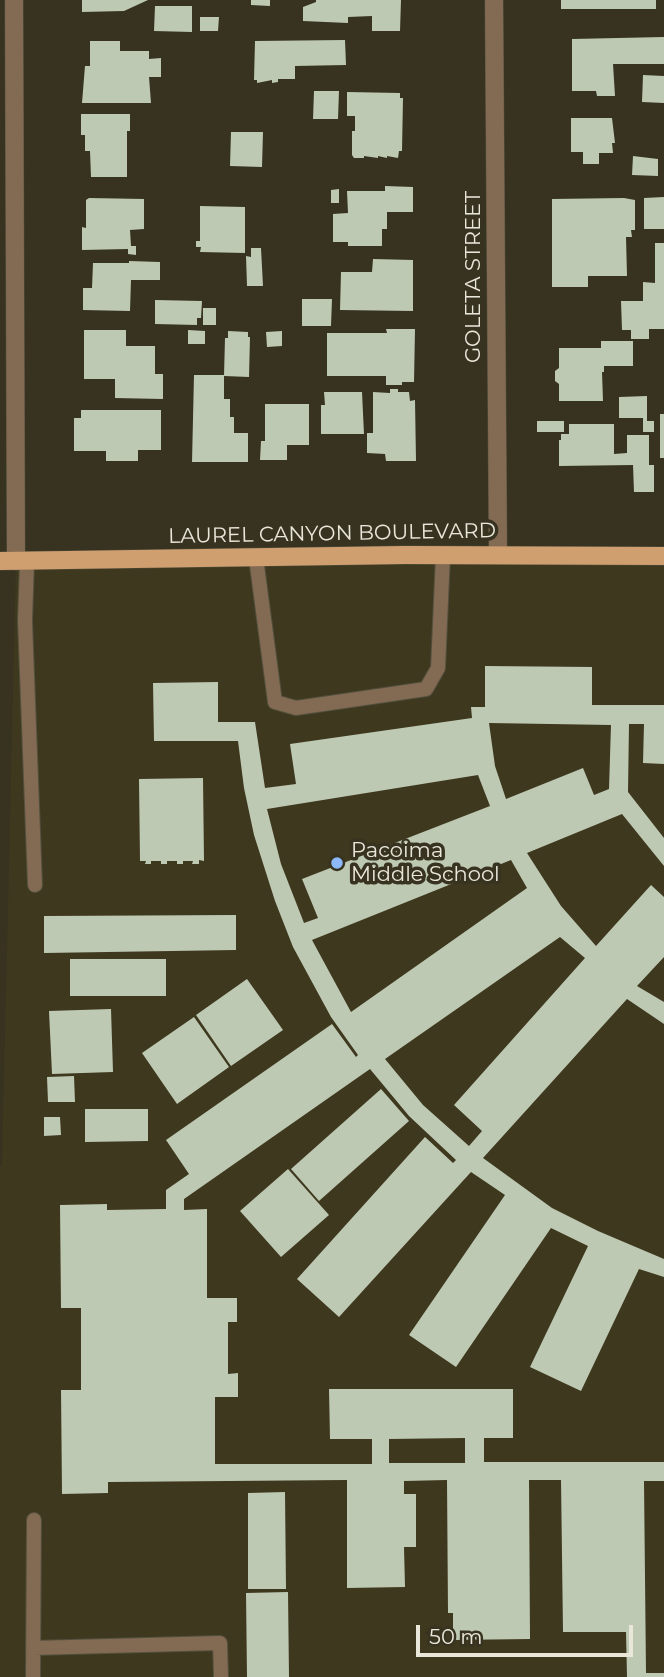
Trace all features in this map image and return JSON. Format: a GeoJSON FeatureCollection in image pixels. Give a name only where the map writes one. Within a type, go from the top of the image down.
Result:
{"type":"FeatureCollection","features":[{"type":"Feature","properties":{"kind":"main road","name":"LAUREL CANYON BOULEVARD"},"geometry":{"type":"LineString","coordinates":[[14,561],[443,555],[664,556]]}},
{"type":"Feature","properties":{"kind":"street"},"geometry":{"type":"LineString","coordinates":[[14,0],[14,561]]}},
{"type":"Feature","properties":{"kind":"street","name":"GOLETA STREET"},"geometry":{"type":"LineString","coordinates":[[494,0],[499,555]]}},
{"type":"Feature","properties":{"kind":"lane"},"geometry":{"type":"LineString","coordinates":[[256,558],[275,702],[296,708],[426,689],[438,668],[443,555]]}},
{"type":"Feature","properties":{"kind":"lane"},"geometry":{"type":"LineString","coordinates":[[14,561],[25,621],[35,886]]}},
{"type":"Feature","properties":{"kind":"lane"},"geometry":{"type":"LineString","coordinates":[[33,1677],[34,1520]]}},
{"type":"Feature","properties":{"kind":"lane"},"geometry":{"type":"LineString","coordinates":[[33,1648],[220,1643],[221,1677]]}},
{"type":"Feature","properties":{"kind":"shaded area","name":"Pacoima Middle School"},"geometry":{"type":"Polygon","coordinates":[[[664,558],[664,1677],[0,1677],[0,1166],[16,561],[664,558]]]}},
{"type":"Feature","properties":{"kind":"building"},"geometry":{"type":"Polygon","coordinates":[[[82,0],[148,0],[124,11],[82,12],[82,0]]]}},
{"type":"Feature","properties":{"kind":"building"},"geometry":{"type":"Polygon","coordinates":[[[251,0],[270,0],[270,6],[251,5],[251,0]]]}},
{"type":"Feature","properties":{"kind":"building"},"geometry":{"type":"Polygon","coordinates":[[[316,0],[401,0],[400,31],[372,31],[372,16],[348,17],[348,23],[303,21],[303,7],[316,0]]]}},
{"type":"Feature","properties":{"kind":"building"},"geometry":{"type":"Polygon","coordinates":[[[561,0],[656,0],[656,9],[561,9],[561,0]]]}},
{"type":"Feature","properties":{"kind":"building"},"geometry":{"type":"Polygon","coordinates":[[[155,6],[192,6],[192,32],[154,31],[155,6]]]}},
{"type":"Feature","properties":{"kind":"building"},"geometry":{"type":"Polygon","coordinates":[[[200,17],[219,17],[218,31],[200,31],[200,17]]]}},
{"type":"Feature","properties":{"kind":"building"},"geometry":{"type":"Polygon","coordinates":[[[664,37],[664,64],[613,64],[615,96],[597,96],[596,91],[572,91],[572,39],[664,37]]]}},
{"type":"Feature","properties":{"kind":"building"},"geometry":{"type":"Polygon","coordinates":[[[345,40],[346,65],[295,66],[295,79],[278,79],[278,82],[272,83],[272,80],[257,83],[257,80],[254,80],[255,41],[345,40]]]}},
{"type":"Feature","properties":{"kind":"building"},"geometry":{"type":"Polygon","coordinates":[[[90,41],[120,41],[120,51],[149,51],[149,59],[161,58],[161,77],[149,77],[151,103],[82,103],[85,66],[90,66],[90,41]]]}},
{"type":"Feature","properties":{"kind":"building"},"geometry":{"type":"Polygon","coordinates":[[[643,75],[664,76],[664,103],[642,102],[643,75]]]}},
{"type":"Feature","properties":{"kind":"building"},"geometry":{"type":"Polygon","coordinates":[[[314,91],[339,91],[338,119],[313,119],[314,91]]]}},
{"type":"Feature","properties":{"kind":"building"},"geometry":{"type":"Polygon","coordinates":[[[347,92],[400,93],[400,98],[403,98],[402,151],[399,151],[398,158],[354,158],[352,131],[355,131],[355,116],[347,116],[347,92]]]}},
{"type":"Feature","properties":{"kind":"building"},"geometry":{"type":"Polygon","coordinates":[[[81,114],[130,114],[130,131],[127,131],[127,177],[91,177],[90,151],[85,151],[85,135],[81,135],[81,114]]]}},
{"type":"Feature","properties":{"kind":"building"},"geometry":{"type":"Polygon","coordinates":[[[571,118],[612,118],[615,143],[612,143],[613,153],[599,153],[599,164],[583,164],[583,152],[571,152],[571,118]]]}},
{"type":"Feature","properties":{"kind":"building"},"geometry":{"type":"Polygon","coordinates":[[[231,132],[263,132],[262,167],[230,166],[231,132]]]}},
{"type":"Feature","properties":{"kind":"building"},"geometry":{"type":"Polygon","coordinates":[[[633,156],[658,159],[658,176],[632,175],[633,156]]]}},
{"type":"Feature","properties":{"kind":"building"},"geometry":{"type":"Polygon","coordinates":[[[385,186],[413,187],[413,212],[387,212],[387,229],[382,229],[382,246],[348,246],[348,242],[333,242],[333,214],[348,213],[347,191],[385,191],[385,186]]]}},
{"type":"Feature","properties":{"kind":"building"},"geometry":{"type":"Polygon","coordinates":[[[339,189],[339,203],[331,203],[331,190],[339,189]]]}},
{"type":"Feature","properties":{"kind":"building"},"geometry":{"type":"Polygon","coordinates":[[[664,197],[664,229],[644,229],[644,198],[664,197]]]}},
{"type":"Feature","properties":{"kind":"building"},"geometry":{"type":"Polygon","coordinates":[[[144,199],[144,229],[130,230],[131,246],[136,246],[136,255],[128,254],[128,249],[82,250],[82,227],[86,228],[86,200],[144,199]]]}},
{"type":"Feature","properties":{"kind":"building"},"geometry":{"type":"Polygon","coordinates":[[[552,199],[635,200],[635,230],[631,230],[632,237],[626,237],[627,276],[588,276],[588,287],[552,287],[552,199]]]}},
{"type":"Feature","properties":{"kind":"building"},"geometry":{"type":"Polygon","coordinates":[[[200,206],[245,207],[245,253],[200,252],[201,247],[196,247],[196,241],[200,241],[200,206]]]}},
{"type":"Feature","properties":{"kind":"building"},"geometry":{"type":"Polygon","coordinates":[[[655,243],[664,243],[664,329],[649,329],[649,339],[631,339],[631,330],[622,330],[621,301],[643,301],[643,282],[655,283],[655,243]]]}},
{"type":"Feature","properties":{"kind":"building"},"geometry":{"type":"Polygon","coordinates":[[[251,248],[261,248],[263,286],[247,286],[246,256],[251,257],[251,248]]]}},
{"type":"Feature","properties":{"kind":"building"},"geometry":{"type":"Polygon","coordinates":[[[373,259],[413,260],[413,311],[340,310],[341,272],[372,272],[373,259]]]}},
{"type":"Feature","properties":{"kind":"building"},"geometry":{"type":"Polygon","coordinates":[[[160,262],[160,280],[131,280],[130,311],[83,310],[83,288],[92,288],[93,263],[160,262]]]}},
{"type":"Feature","properties":{"kind":"building"},"geometry":{"type":"Polygon","coordinates":[[[302,299],[332,299],[331,326],[302,326],[302,299]]]}},
{"type":"Feature","properties":{"kind":"building"},"geometry":{"type":"Polygon","coordinates":[[[155,300],[202,301],[201,318],[197,318],[197,325],[155,324],[155,300]]]}},
{"type":"Feature","properties":{"kind":"building"},"geometry":{"type":"Polygon","coordinates":[[[203,308],[216,308],[216,325],[203,325],[203,308]]]}},
{"type":"Feature","properties":{"kind":"building"},"geometry":{"type":"Polygon","coordinates":[[[386,329],[415,329],[414,382],[386,385],[386,376],[327,376],[327,333],[387,333],[386,329]]]}},
{"type":"Feature","properties":{"kind":"building"},"geometry":{"type":"Polygon","coordinates":[[[84,330],[126,330],[126,346],[155,346],[155,374],[163,374],[163,399],[115,398],[115,379],[84,379],[84,330]]]}},
{"type":"Feature","properties":{"kind":"building"},"geometry":{"type":"Polygon","coordinates":[[[188,330],[205,331],[205,344],[188,344],[188,330]]]}},
{"type":"Feature","properties":{"kind":"building"},"geometry":{"type":"Polygon","coordinates":[[[228,331],[248,332],[249,377],[224,376],[225,338],[228,338],[228,331]]]}},
{"type":"Feature","properties":{"kind":"building"},"geometry":{"type":"Polygon","coordinates":[[[282,331],[282,346],[267,347],[266,332],[282,331]]]}},
{"type":"Feature","properties":{"kind":"building"},"geometry":{"type":"Polygon","coordinates":[[[601,341],[633,341],[633,366],[604,366],[603,401],[559,401],[559,384],[555,381],[555,371],[559,368],[559,348],[601,348],[601,341]]]}},
{"type":"Feature","properties":{"kind":"building"},"geometry":{"type":"Polygon","coordinates":[[[194,375],[224,375],[224,399],[230,399],[230,417],[234,417],[234,433],[248,433],[248,462],[192,462],[194,375]]]}},
{"type":"Feature","properties":{"kind":"building"},"geometry":{"type":"Polygon","coordinates":[[[390,389],[409,392],[410,401],[415,400],[416,461],[386,461],[385,454],[367,453],[367,433],[373,433],[373,392],[390,393],[390,389]]]}},
{"type":"Feature","properties":{"kind":"building"},"geometry":{"type":"Polygon","coordinates":[[[324,392],[362,392],[364,434],[321,434],[324,392]]]}},
{"type":"Feature","properties":{"kind":"building"},"geometry":{"type":"Polygon","coordinates":[[[647,396],[647,421],[654,421],[654,432],[643,432],[643,418],[619,418],[619,397],[647,396]]]}},
{"type":"Feature","properties":{"kind":"building"},"geometry":{"type":"Polygon","coordinates":[[[265,404],[309,404],[309,445],[287,445],[287,460],[260,460],[261,441],[265,441],[265,404]]]}},
{"type":"Feature","properties":{"kind":"building"},"geometry":{"type":"Polygon","coordinates":[[[81,410],[161,410],[161,450],[138,450],[138,461],[106,461],[106,451],[74,451],[74,418],[81,418],[81,410]]]}},
{"type":"Feature","properties":{"kind":"building"},"geometry":{"type":"Polygon","coordinates":[[[660,414],[664,414],[664,458],[660,458],[660,414]]]}},
{"type":"Feature","properties":{"kind":"building"},"geometry":{"type":"Polygon","coordinates":[[[537,421],[564,421],[564,432],[537,432],[537,421]]]}},
{"type":"Feature","properties":{"kind":"building"},"geometry":{"type":"Polygon","coordinates":[[[569,424],[614,424],[614,454],[627,453],[627,435],[649,435],[649,465],[654,465],[654,492],[634,492],[633,465],[559,466],[559,440],[561,434],[569,434],[569,424]]]}},
{"type":"Feature","properties":{"kind":"building"},"geometry":{"type":"Polygon","coordinates":[[[485,666],[592,667],[592,705],[664,705],[664,764],[643,763],[644,724],[629,724],[628,792],[664,838],[664,866],[622,814],[527,853],[561,906],[596,946],[651,885],[664,897],[664,957],[637,986],[664,1002],[664,1024],[627,999],[483,1158],[552,1208],[664,1259],[664,1277],[639,1269],[581,1391],[530,1367],[588,1246],[551,1228],[456,1367],[409,1335],[505,1195],[471,1172],[339,1317],[297,1279],[425,1137],[453,1163],[456,1160],[409,1116],[370,1069],[184,1199],[184,1210],[207,1209],[207,1298],[237,1298],[237,1322],[228,1322],[228,1374],[238,1373],[238,1397],[215,1397],[215,1464],[372,1464],[372,1439],[330,1439],[329,1389],[513,1389],[513,1438],[484,1438],[484,1462],[664,1462],[664,1481],[644,1481],[646,1673],[664,1673],[664,1677],[627,1677],[626,1632],[563,1632],[561,1480],[529,1480],[530,1639],[453,1640],[453,1613],[448,1613],[447,1480],[404,1481],[404,1494],[416,1494],[416,1547],[404,1547],[405,1587],[347,1588],[347,1480],[108,1482],[108,1493],[62,1494],[61,1390],[81,1390],[81,1308],[61,1308],[60,1205],[107,1204],[107,1210],[166,1209],[166,1190],[189,1174],[166,1140],[332,1024],[356,1057],[358,1055],[331,1017],[293,947],[275,901],[254,835],[238,741],[154,741],[153,683],[218,682],[218,722],[255,722],[265,788],[296,784],[290,744],[472,718],[471,707],[485,707],[485,666]],[[489,723],[495,766],[506,799],[583,768],[594,795],[609,789],[611,725],[489,723]],[[478,775],[267,809],[281,864],[304,923],[318,918],[302,879],[490,806],[478,775]],[[511,860],[312,940],[351,1012],[527,888],[511,860]],[[560,937],[385,1059],[423,1105],[469,1146],[482,1131],[454,1105],[585,958],[560,937]],[[465,1438],[389,1439],[389,1463],[465,1463],[465,1438]]]}},
{"type":"Feature","properties":{"kind":"building"},"geometry":{"type":"Polygon","coordinates":[[[203,778],[204,861],[199,860],[199,864],[192,864],[193,861],[177,864],[177,861],[167,861],[167,864],[161,864],[161,861],[151,861],[151,864],[145,864],[146,861],[140,861],[139,779],[203,778]]]}},
{"type":"Feature","properties":{"kind":"building"},"geometry":{"type":"Polygon","coordinates":[[[236,915],[236,950],[44,953],[44,916],[236,915]]]}},
{"type":"Feature","properties":{"kind":"building"},"geometry":{"type":"Polygon","coordinates":[[[70,959],[166,959],[166,996],[70,996],[70,959]]]}},
{"type":"Feature","properties":{"kind":"building"},"geometry":{"type":"Polygon","coordinates":[[[247,979],[283,1030],[231,1066],[196,1015],[247,979]]]}},
{"type":"Feature","properties":{"kind":"building"},"geometry":{"type":"Polygon","coordinates":[[[111,1009],[113,1072],[52,1074],[49,1011],[111,1009]]]}},
{"type":"Feature","properties":{"kind":"building"},"geometry":{"type":"Polygon","coordinates":[[[194,1017],[229,1067],[177,1104],[142,1053],[194,1017]]]}},
{"type":"Feature","properties":{"kind":"building"},"geometry":{"type":"Polygon","coordinates":[[[74,1076],[75,1102],[48,1102],[47,1077],[74,1076]]]}},
{"type":"Feature","properties":{"kind":"building"},"geometry":{"type":"Polygon","coordinates":[[[381,1089],[409,1121],[319,1201],[291,1169],[381,1089]]]}},
{"type":"Feature","properties":{"kind":"building"},"geometry":{"type":"Polygon","coordinates":[[[85,1109],[148,1109],[148,1141],[85,1142],[85,1109]]]}},
{"type":"Feature","properties":{"kind":"building"},"geometry":{"type":"Polygon","coordinates":[[[44,1117],[60,1117],[61,1135],[44,1136],[44,1117]]]}},
{"type":"Feature","properties":{"kind":"building"},"geometry":{"type":"Polygon","coordinates":[[[288,1169],[329,1215],[281,1257],[240,1211],[288,1169]]]}},
{"type":"Feature","properties":{"kind":"building"},"geometry":{"type":"Polygon","coordinates":[[[285,1492],[286,1589],[248,1589],[248,1493],[285,1492]]]}},
{"type":"Feature","properties":{"kind":"building"},"geometry":{"type":"Polygon","coordinates":[[[288,1592],[289,1677],[247,1677],[246,1593],[288,1592]]]}},
{"type":"Feature","properties":{"kind":"place","name":"Pacoima Middle School"},"geometry":{"type":"Point","coordinates":[337,863]}}]}
